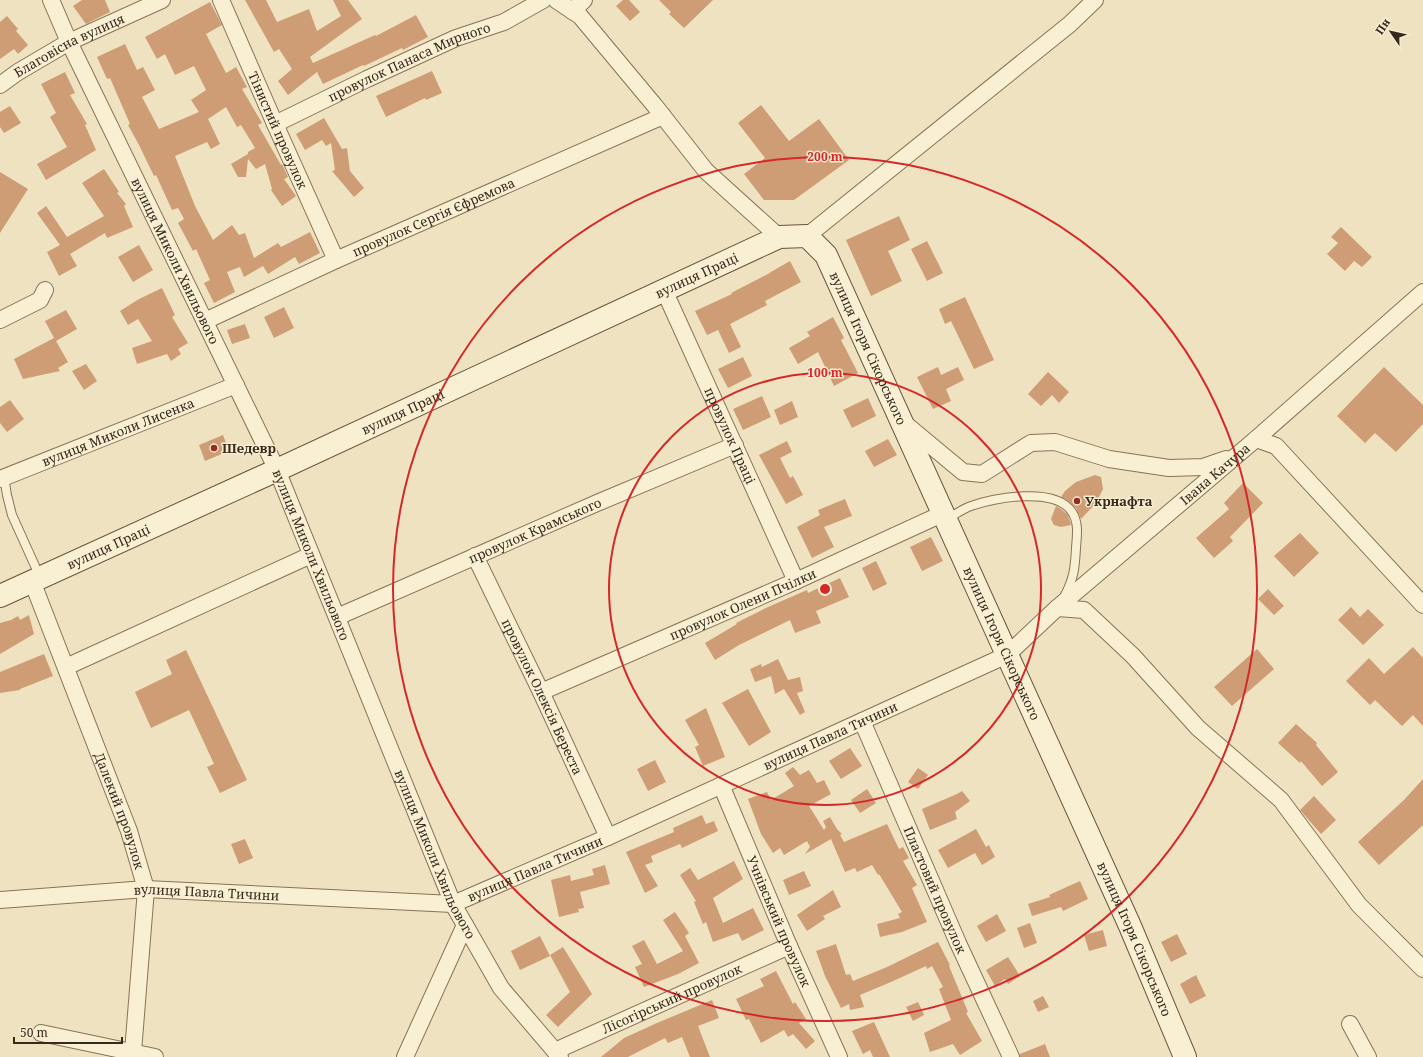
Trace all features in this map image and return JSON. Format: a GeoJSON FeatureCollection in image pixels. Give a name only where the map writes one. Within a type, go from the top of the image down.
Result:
{"type":"FeatureCollection","features":[{"type":"Feature","properties":{"kind":"main road","name":"вулиця Праці"},"geometry":{"type":"LineString","coordinates":[[0,596],[277,470],[779,237],[807,236]]}},
{"type":"Feature","properties":{"kind":"main road","name":"вулиця Ігоря Сікорського"},"geometry":{"type":"LineString","coordinates":[[807,236],[826,255],[1130,926],[1185,1057]]}},
{"type":"Feature","properties":{"kind":"street","name":"вулиця Миколи Хвильового"},"geometry":{"type":"LineString","coordinates":[[51,0],[69,42],[277,470],[453,904],[501,988],[557,1054]]}},
{"type":"Feature","properties":{"kind":"street","name":"Благовісна вулиця"},"geometry":{"type":"LineString","coordinates":[[0,85],[18,72],[69,42],[162,0]]}},
{"type":"Feature","properties":{"kind":"street","name":"Тінистий провулок"},"geometry":{"type":"LineString","coordinates":[[222,0],[275,124],[336,260]]}},
{"type":"Feature","properties":{"kind":"street","name":"провулок Панаса Мирного"},"geometry":{"type":"LineString","coordinates":[[275,124],[456,38],[504,22],[543,0]]}},
{"type":"Feature","properties":{"kind":"street"},"geometry":{"type":"LineString","coordinates":[[556,0],[578,5],[580,16],[663,116],[706,171],[779,237]]}},
{"type":"Feature","properties":{"kind":"street"},"geometry":{"type":"LineString","coordinates":[[807,236],[1070,24],[1094,0]]}},
{"type":"Feature","properties":{"kind":"street","name":"провулок Сергія Єфремова"},"geometry":{"type":"LineString","coordinates":[[205,321],[336,260],[663,116]]}},
{"type":"Feature","properties":{"kind":"street"},"geometry":{"type":"LineString","coordinates":[[0,320],[40,300],[45,290]]}},
{"type":"Feature","properties":{"kind":"street","name":"провулок Праці"},"geometry":{"type":"LineString","coordinates":[[664,290],[796,581]]}},
{"type":"Feature","properties":{"kind":"street","name":"Івана Качура"},"geometry":{"type":"LineString","coordinates":[[1007,655],[1057,608],[1256,438],[1423,292]]}},
{"type":"Feature","properties":{"kind":"street","name":"вулиця Миколи Лисенка"},"geometry":{"type":"LineString","coordinates":[[1,475],[236,385]]}},
{"type":"Feature","properties":{"kind":"street"},"geometry":{"type":"LineString","coordinates":[[901,420],[963,472],[982,474],[1030,443],[1055,442],[1109,459],[1169,468],[1203,467],[1236,455]]}},
{"type":"Feature","properties":{"kind":"street"},"geometry":{"type":"LineString","coordinates":[[1256,438],[1276,446],[1423,605]]}},
{"type":"Feature","properties":{"kind":"street","name":"провулок Крамського"},"geometry":{"type":"LineString","coordinates":[[337,617],[475,556],[735,445]]}},
{"type":"Feature","properties":{"kind":"street","name":"провулок Олени Пчілки"},"geometry":{"type":"LineString","coordinates":[[541,692],[944,517]]}},
{"type":"Feature","properties":{"kind":"street"},"geometry":{"type":"LineString","coordinates":[[66,668],[311,555]]}},
{"type":"Feature","properties":{"kind":"street","name":"провулок Олексія Береста"},"geometry":{"type":"LineString","coordinates":[[475,556],[541,692],[608,837]]}},
{"type":"Feature","properties":{"kind":"street","name":"Далекий провулок"},"geometry":{"type":"LineString","coordinates":[[36,579],[66,668],[129,831],[146,889],[133,1052]]}},
{"type":"Feature","properties":{"kind":"street"},"geometry":{"type":"LineString","coordinates":[[1057,608],[1084,610],[1133,656],[1198,728],[1281,800],[1359,905],[1423,969]]}},
{"type":"Feature","properties":{"kind":"street","name":"вулиця Павла Тичини"},"geometry":{"type":"LineString","coordinates":[[0,900],[146,889],[453,904],[608,837],[1007,655]]}},
{"type":"Feature","properties":{"kind":"street","name":"Пластовий провулок"},"geometry":{"type":"LineString","coordinates":[[862,721],[958,943],[1011,1057]]}},
{"type":"Feature","properties":{"kind":"street","name":"Учнівський провулок"},"geometry":{"type":"LineString","coordinates":[[721,785],[789,946],[839,1057]]}},
{"type":"Feature","properties":{"kind":"street"},"geometry":{"type":"LineString","coordinates":[[405,1057],[465,925]]}},
{"type":"Feature","properties":{"kind":"street","name":"Лісогірський провулок"},"geometry":{"type":"LineString","coordinates":[[557,1054],[789,946]]}},
{"type":"Feature","properties":{"kind":"street"},"geometry":{"type":"LineString","coordinates":[[1350,1024],[1368,1057]]}},
{"type":"Feature","properties":{"kind":"street"},"geometry":{"type":"LineString","coordinates":[[41,1033],[155,1057]]}},
{"type":"Feature","properties":{"kind":"lane"},"geometry":{"type":"LineString","coordinates":[[1,475],[12,515],[36,579]]}},
{"type":"Feature","properties":{"kind":"lane"},"geometry":{"type":"LineString","coordinates":[[944,517],[971,506],[1022,496],[1038,496],[1052,499],[1062,504],[1072,512],[1078,526],[1075,571],[1067,591],[1057,608]]}},
{"type":"Feature","properties":{"kind":"building"},"geometry":{"type":"Polygon","coordinates":[[[82,0],[105,0],[110,12],[86,24],[73,6],[82,0]]]}},
{"type":"Feature","properties":{"kind":"building"},"geometry":{"type":"Polygon","coordinates":[[[245,0],[266,0],[277,22],[309,9],[317,31],[341,16],[333,0],[348,0],[362,19],[310,57],[313,63],[375,35],[376,36],[416,15],[428,37],[403,50],[402,48],[323,84],[317,72],[288,95],[278,81],[292,69],[279,49],[274,52],[245,0]]]}},
{"type":"Feature","properties":{"kind":"building"},"geometry":{"type":"Polygon","coordinates":[[[623,0],[629,0],[640,12],[630,21],[616,6],[623,0]]]}},
{"type":"Feature","properties":{"kind":"building"},"geometry":{"type":"Polygon","coordinates":[[[659,0],[713,0],[684,28],[669,14],[671,12],[659,0]]]}},
{"type":"Feature","properties":{"kind":"building"},"geometry":{"type":"Polygon","coordinates":[[[210,2],[222,25],[206,34],[226,73],[236,67],[247,87],[242,89],[262,123],[258,125],[281,165],[282,164],[288,177],[284,179],[296,196],[282,206],[271,190],[265,164],[256,169],[248,159],[246,177],[238,177],[231,164],[255,148],[241,125],[237,127],[226,107],[208,119],[220,144],[211,149],[207,142],[175,156],[195,206],[213,240],[232,225],[239,235],[245,233],[254,258],[278,243],[281,247],[310,232],[320,253],[299,264],[295,257],[268,274],[263,266],[244,277],[240,267],[227,272],[235,292],[214,303],[204,283],[210,280],[196,249],[193,251],[178,223],[184,219],[178,208],[172,210],[156,175],[154,176],[128,125],[130,124],[110,78],[107,79],[97,57],[125,44],[137,70],[143,67],[155,90],[142,97],[159,129],[199,112],[191,100],[206,90],[194,66],[175,75],[165,54],[157,59],[145,37],[210,2]]]}},
{"type":"Feature","properties":{"kind":"building"},"geometry":{"type":"Polygon","coordinates":[[[7,16],[18,29],[16,31],[28,45],[18,54],[14,49],[0,59],[0,22],[7,16]]]}},
{"type":"Feature","properties":{"kind":"building"},"geometry":{"type":"Polygon","coordinates":[[[432,71],[442,93],[426,100],[425,98],[386,117],[376,96],[432,71]]]}},
{"type":"Feature","properties":{"kind":"building"},"geometry":{"type":"Polygon","coordinates":[[[65,72],[75,93],[70,95],[87,124],[85,125],[96,150],[46,180],[37,164],[67,147],[50,117],[56,113],[41,84],[65,72]]]}},
{"type":"Feature","properties":{"kind":"building"},"geometry":{"type":"Polygon","coordinates":[[[761,105],[789,141],[819,119],[849,160],[794,200],[764,200],[744,174],[765,158],[738,123],[761,105]]]}},
{"type":"Feature","properties":{"kind":"building"},"geometry":{"type":"Polygon","coordinates":[[[10,106],[21,123],[4,133],[0,127],[0,112],[10,106]]]}},
{"type":"Feature","properties":{"kind":"building"},"geometry":{"type":"Polygon","coordinates":[[[324,118],[342,149],[347,148],[350,171],[364,188],[354,197],[332,171],[335,170],[331,143],[326,146],[322,140],[305,150],[296,134],[324,118]]]}},
{"type":"Feature","properties":{"kind":"building"},"geometry":{"type":"Polygon","coordinates":[[[104,169],[119,192],[117,193],[126,204],[124,206],[133,227],[107,238],[105,233],[70,254],[77,266],[59,276],[47,252],[60,245],[37,213],[46,206],[67,237],[104,216],[82,183],[104,169]]]}},
{"type":"Feature","properties":{"kind":"building"},"geometry":{"type":"Polygon","coordinates":[[[0,172],[28,189],[0,233],[0,172]]]}},
{"type":"Feature","properties":{"kind":"building"},"geometry":{"type":"Polygon","coordinates":[[[899,216],[910,240],[888,251],[902,281],[871,296],[846,240],[899,216]]]}},
{"type":"Feature","properties":{"kind":"building"},"geometry":{"type":"Polygon","coordinates":[[[1341,227],[1372,257],[1362,267],[1354,261],[1345,271],[1327,254],[1338,243],[1331,237],[1341,227]]]}},
{"type":"Feature","properties":{"kind":"building"},"geometry":{"type":"Polygon","coordinates":[[[927,241],[943,273],[927,281],[911,249],[927,241]]]}},
{"type":"Feature","properties":{"kind":"building"},"geometry":{"type":"Polygon","coordinates":[[[139,245],[153,270],[133,282],[118,257],[139,245]]]}},
{"type":"Feature","properties":{"kind":"building"},"geometry":{"type":"Polygon","coordinates":[[[790,261],[801,282],[765,301],[767,305],[730,324],[741,347],[729,353],[718,330],[707,335],[695,311],[732,294],[731,293],[790,261]]]}},
{"type":"Feature","properties":{"kind":"building"},"geometry":{"type":"Polygon","coordinates":[[[162,288],[175,315],[172,317],[188,343],[178,349],[181,354],[171,361],[167,354],[137,364],[132,348],[152,341],[138,319],[128,325],[120,311],[139,299],[162,288]]]}},
{"type":"Feature","properties":{"kind":"building"},"geometry":{"type":"Polygon","coordinates":[[[965,297],[994,360],[974,369],[951,321],[945,324],[939,309],[965,297]]]}},
{"type":"Feature","properties":{"kind":"building"},"geometry":{"type":"Polygon","coordinates":[[[284,307],[294,328],[274,338],[264,317],[284,307]]]}},
{"type":"Feature","properties":{"kind":"building"},"geometry":{"type":"Polygon","coordinates":[[[66,310],[77,329],[56,341],[68,362],[58,368],[60,371],[23,379],[14,359],[54,338],[45,321],[66,310]]]}},
{"type":"Feature","properties":{"kind":"building"},"geometry":{"type":"Polygon","coordinates":[[[833,317],[844,338],[841,340],[858,373],[834,386],[818,352],[798,364],[789,348],[810,336],[807,332],[833,317]]]}},
{"type":"Feature","properties":{"kind":"building"},"geometry":{"type":"Polygon","coordinates":[[[245,324],[250,338],[232,344],[227,330],[245,324]]]}},
{"type":"Feature","properties":{"kind":"building"},"geometry":{"type":"Polygon","coordinates":[[[743,357],[752,376],[728,388],[718,369],[743,357]]]}},
{"type":"Feature","properties":{"kind":"building"},"geometry":{"type":"Polygon","coordinates":[[[86,364],[97,381],[84,390],[72,371],[86,364]]]}},
{"type":"Feature","properties":{"kind":"building"},"geometry":{"type":"Polygon","coordinates":[[[938,367],[941,375],[958,367],[964,380],[946,389],[951,401],[933,409],[917,377],[938,367]]]}},
{"type":"Feature","properties":{"kind":"building"},"geometry":{"type":"Polygon","coordinates":[[[1384,367],[1423,405],[1423,424],[1396,452],[1375,433],[1365,443],[1337,416],[1384,367]]]}},
{"type":"Feature","properties":{"kind":"building"},"geometry":{"type":"Polygon","coordinates":[[[1048,372],[1069,392],[1059,403],[1052,395],[1041,406],[1028,394],[1048,372]]]}},
{"type":"Feature","properties":{"kind":"building"},"geometry":{"type":"Polygon","coordinates":[[[762,396],[771,417],[743,430],[733,409],[762,396]]]}},
{"type":"Feature","properties":{"kind":"building"},"geometry":{"type":"Polygon","coordinates":[[[868,398],[876,416],[852,428],[843,410],[868,398]]]}},
{"type":"Feature","properties":{"kind":"building"},"geometry":{"type":"Polygon","coordinates":[[[10,400],[24,419],[7,432],[0,423],[0,407],[10,400]]]}},
{"type":"Feature","properties":{"kind":"building"},"geometry":{"type":"Polygon","coordinates":[[[792,401],[798,417],[780,425],[774,410],[792,401]]]}},
{"type":"Feature","properties":{"kind":"building","name":"Шедевр"},"geometry":{"type":"Polygon","coordinates":[[[223,435],[229,451],[205,461],[199,445],[223,435]]]}},
{"type":"Feature","properties":{"kind":"building"},"geometry":{"type":"Polygon","coordinates":[[[888,439],[897,455],[874,467],[865,451],[888,439]]]}},
{"type":"Feature","properties":{"kind":"building"},"geometry":{"type":"Polygon","coordinates":[[[787,441],[792,452],[780,458],[790,478],[793,476],[803,495],[786,504],[759,455],[787,441]]]}},
{"type":"Feature","properties":{"kind":"building"},"geometry":{"type":"Polygon","coordinates":[[[1095,475],[1101,477],[1103,489],[1096,503],[1081,519],[1076,508],[1061,497],[1065,491],[1076,482],[1095,475]]]}},
{"type":"Feature","properties":{"kind":"building"},"geometry":{"type":"Polygon","coordinates":[[[1243,483],[1263,503],[1230,537],[1233,541],[1214,558],[1196,538],[1229,509],[1224,503],[1243,483]]]}},
{"type":"Feature","properties":{"kind":"building"},"geometry":{"type":"Polygon","coordinates":[[[845,499],[852,516],[824,527],[834,547],[812,558],[797,527],[820,515],[818,510],[845,499]]]}},
{"type":"Feature","properties":{"kind":"building"},"geometry":{"type":"Polygon","coordinates":[[[1056,506],[1068,515],[1071,525],[1061,527],[1054,525],[1051,519],[1056,506]]]}},
{"type":"Feature","properties":{"kind":"building"},"geometry":{"type":"Polygon","coordinates":[[[1300,533],[1319,553],[1294,577],[1274,556],[1300,533]]]}},
{"type":"Feature","properties":{"kind":"building"},"geometry":{"type":"Polygon","coordinates":[[[931,537],[943,561],[922,571],[910,547],[931,537]]]}},
{"type":"Feature","properties":{"kind":"building"},"geometry":{"type":"Polygon","coordinates":[[[876,561],[887,584],[873,591],[862,568],[876,561]]]}},
{"type":"Feature","properties":{"kind":"building"},"geometry":{"type":"Polygon","coordinates":[[[840,578],[849,597],[816,611],[821,623],[795,633],[790,620],[739,645],[715,660],[705,643],[737,624],[736,623],[768,607],[807,590],[808,593],[840,578]]]}},
{"type":"Feature","properties":{"kind":"building"},"geometry":{"type":"Polygon","coordinates":[[[1268,589],[1284,606],[1274,615],[1258,599],[1268,589]]]}},
{"type":"Feature","properties":{"kind":"building"},"geometry":{"type":"Polygon","coordinates":[[[1351,607],[1360,617],[1368,609],[1384,625],[1363,645],[1338,620],[1351,607]]]}},
{"type":"Feature","properties":{"kind":"building"},"geometry":{"type":"Polygon","coordinates":[[[29,615],[34,634],[0,654],[0,623],[18,616],[20,620],[29,615]]]}},
{"type":"Feature","properties":{"kind":"building"},"geometry":{"type":"Polygon","coordinates":[[[1413,647],[1423,658],[1423,726],[1413,715],[1402,726],[1375,700],[1370,705],[1346,681],[1369,658],[1384,674],[1413,647]]]}},
{"type":"Feature","properties":{"kind":"building"},"geometry":{"type":"Polygon","coordinates":[[[1257,649],[1274,669],[1232,706],[1214,687],[1257,649]]]}},
{"type":"Feature","properties":{"kind":"building"},"geometry":{"type":"Polygon","coordinates":[[[186,650],[247,780],[220,793],[207,767],[214,764],[189,710],[151,728],[135,692],[172,674],[166,660],[186,650]]]}},
{"type":"Feature","properties":{"kind":"building"},"geometry":{"type":"Polygon","coordinates":[[[44,654],[53,676],[20,690],[0,693],[0,672],[44,654]]]}},
{"type":"Feature","properties":{"kind":"building"},"geometry":{"type":"Polygon","coordinates":[[[778,659],[788,680],[800,677],[803,691],[797,693],[805,712],[800,715],[784,689],[775,694],[771,676],[755,682],[750,669],[761,664],[762,667],[778,659]]]}},
{"type":"Feature","properties":{"kind":"building"},"geometry":{"type":"Polygon","coordinates":[[[748,689],[771,732],[749,746],[722,703],[748,689]]]}},
{"type":"Feature","properties":{"kind":"building"},"geometry":{"type":"Polygon","coordinates":[[[706,708],[725,757],[703,766],[695,747],[699,745],[685,720],[706,708]]]}},
{"type":"Feature","properties":{"kind":"building"},"geometry":{"type":"Polygon","coordinates":[[[1296,724],[1317,743],[1316,745],[1338,772],[1322,786],[1301,761],[1300,763],[1278,743],[1296,724]]]}},
{"type":"Feature","properties":{"kind":"building"},"geometry":{"type":"Polygon","coordinates":[[[850,748],[862,766],[841,779],[829,761],[850,748]]]}},
{"type":"Feature","properties":{"kind":"building"},"geometry":{"type":"Polygon","coordinates":[[[655,760],[666,782],[648,791],[637,769],[655,760]]]}},
{"type":"Feature","properties":{"kind":"building"},"geometry":{"type":"Polygon","coordinates":[[[793,767],[800,775],[809,770],[817,783],[824,780],[831,794],[809,806],[824,830],[826,827],[823,821],[830,817],[837,829],[842,834],[840,835],[844,842],[887,824],[899,849],[903,847],[909,858],[903,861],[917,885],[912,888],[927,922],[902,932],[880,937],[877,924],[900,918],[898,914],[902,912],[872,865],[857,872],[855,868],[845,872],[831,839],[805,854],[810,847],[807,841],[784,855],[780,848],[773,853],[761,834],[748,799],[767,792],[771,800],[794,786],[785,773],[793,767]]]}},
{"type":"Feature","properties":{"kind":"building"},"geometry":{"type":"Polygon","coordinates":[[[918,768],[928,775],[918,789],[908,782],[918,768]]]}},
{"type":"Feature","properties":{"kind":"building"},"geometry":{"type":"Polygon","coordinates":[[[1423,779],[1423,825],[1379,865],[1358,842],[1404,800],[1423,779]]]}},
{"type":"Feature","properties":{"kind":"building"},"geometry":{"type":"Polygon","coordinates":[[[867,789],[876,803],[860,813],[851,800],[867,789]]]}},
{"type":"Feature","properties":{"kind":"building"},"geometry":{"type":"Polygon","coordinates":[[[962,791],[970,801],[955,812],[957,819],[930,830],[922,809],[962,791]]]}},
{"type":"Feature","properties":{"kind":"building"},"geometry":{"type":"Polygon","coordinates":[[[1314,796],[1336,820],[1321,834],[1300,810],[1314,796]]]}},
{"type":"Feature","properties":{"kind":"building"},"geometry":{"type":"Polygon","coordinates":[[[702,815],[706,824],[714,821],[718,831],[682,848],[680,844],[651,856],[653,862],[645,865],[658,886],[645,893],[626,852],[674,832],[673,828],[702,815]]]}},
{"type":"Feature","properties":{"kind":"building"},"geometry":{"type":"Polygon","coordinates":[[[976,829],[986,847],[989,845],[995,857],[982,865],[975,853],[948,868],[938,850],[976,829]]]}},
{"type":"Feature","properties":{"kind":"building"},"geometry":{"type":"Polygon","coordinates":[[[245,839],[253,858],[239,864],[231,844],[245,839]]]}},
{"type":"Feature","properties":{"kind":"building"},"geometry":{"type":"Polygon","coordinates":[[[734,861],[743,879],[713,898],[723,923],[753,908],[764,930],[742,941],[738,933],[713,942],[706,922],[703,924],[694,902],[696,901],[680,875],[690,868],[698,880],[734,861]]]}},
{"type":"Feature","properties":{"kind":"building"},"geometry":{"type":"Polygon","coordinates":[[[605,865],[610,884],[580,892],[584,908],[578,909],[579,912],[559,917],[551,880],[570,875],[571,881],[594,875],[592,869],[605,865]]]}},
{"type":"Feature","properties":{"kind":"building"},"geometry":{"type":"Polygon","coordinates":[[[804,871],[811,886],[789,895],[783,880],[804,871]]]}},
{"type":"Feature","properties":{"kind":"building"},"geometry":{"type":"Polygon","coordinates":[[[1080,881],[1088,899],[1063,911],[1061,907],[1032,916],[1028,904],[1050,897],[1049,895],[1080,881]]]}},
{"type":"Feature","properties":{"kind":"building"},"geometry":{"type":"Polygon","coordinates":[[[833,890],[841,907],[823,916],[825,919],[807,931],[797,915],[833,890]]]}},
{"type":"Feature","properties":{"kind":"building"},"geometry":{"type":"Polygon","coordinates":[[[675,912],[689,933],[685,936],[699,963],[678,974],[644,987],[635,967],[642,964],[632,946],[644,940],[657,964],[683,951],[663,920],[675,912]]]}},
{"type":"Feature","properties":{"kind":"building"},"geometry":{"type":"Polygon","coordinates":[[[997,914],[1006,931],[986,942],[977,926],[997,914]]]}},
{"type":"Feature","properties":{"kind":"building"},"geometry":{"type":"Polygon","coordinates":[[[1030,923],[1037,943],[1024,948],[1017,928],[1030,923]]]}},
{"type":"Feature","properties":{"kind":"building"},"geometry":{"type":"Polygon","coordinates":[[[1103,930],[1107,946],[1089,951],[1084,935],[1103,930]]]}},
{"type":"Feature","properties":{"kind":"building"},"geometry":{"type":"Polygon","coordinates":[[[1177,934],[1187,954],[1171,962],[1161,942],[1177,934]]]}},
{"type":"Feature","properties":{"kind":"building"},"geometry":{"type":"Polygon","coordinates":[[[540,936],[550,956],[520,970],[511,951],[540,936]]]}},
{"type":"Feature","properties":{"kind":"building"},"geometry":{"type":"Polygon","coordinates":[[[938,942],[950,965],[949,966],[968,1012],[966,1013],[982,1041],[960,1055],[953,1044],[930,1052],[924,1033],[951,1020],[939,989],[943,987],[932,966],[927,969],[926,966],[860,995],[864,1007],[850,1010],[849,1004],[841,1008],[825,976],[816,951],[836,944],[846,975],[850,974],[853,981],[887,967],[938,942]]]}},
{"type":"Feature","properties":{"kind":"building"},"geometry":{"type":"Polygon","coordinates":[[[563,947],[592,994],[558,1027],[546,1015],[570,992],[550,955],[563,947]]]}},
{"type":"Feature","properties":{"kind":"building"},"geometry":{"type":"Polygon","coordinates":[[[1008,957],[1020,976],[1008,984],[1005,979],[995,986],[986,970],[1008,957]]]}},
{"type":"Feature","properties":{"kind":"building"},"geometry":{"type":"Polygon","coordinates":[[[776,971],[793,1004],[795,1002],[806,1019],[799,1023],[815,1041],[806,1049],[793,1034],[788,1037],[784,1030],[761,1043],[749,1019],[746,1020],[736,999],[764,986],[760,979],[776,971]]]}},
{"type":"Feature","properties":{"kind":"building"},"geometry":{"type":"Polygon","coordinates":[[[1196,975],[1206,996],[1190,1004],[1180,984],[1196,975]]]}},
{"type":"Feature","properties":{"kind":"building"},"geometry":{"type":"Polygon","coordinates":[[[1043,996],[1049,1007],[1038,1012],[1033,1001],[1043,996]]]}},
{"type":"Feature","properties":{"kind":"building"},"geometry":{"type":"Polygon","coordinates":[[[712,1000],[719,1018],[698,1026],[710,1057],[690,1057],[682,1037],[668,1043],[665,1038],[628,1057],[601,1057],[624,1038],[712,1000]]]}},
{"type":"Feature","properties":{"kind":"building"},"geometry":{"type":"Polygon","coordinates":[[[918,1002],[924,1015],[913,1021],[906,1007],[918,1002]]]}},
{"type":"Feature","properties":{"kind":"building"},"geometry":{"type":"Polygon","coordinates":[[[874,1022],[890,1057],[873,1057],[870,1050],[863,1054],[852,1031],[874,1022]]]}},
{"type":"Feature","properties":{"kind":"building"},"geometry":{"type":"Polygon","coordinates":[[[1045,1044],[1050,1057],[1020,1057],[1020,1054],[1045,1044]]]}},
{"type":"Feature","properties":{"kind":"place","name":"Шедевр"},"geometry":{"type":"Point","coordinates":[214,448]}},
{"type":"Feature","properties":{"kind":"place","name":"Укрнафта"},"geometry":{"type":"Point","coordinates":[1077,501]}}]}
